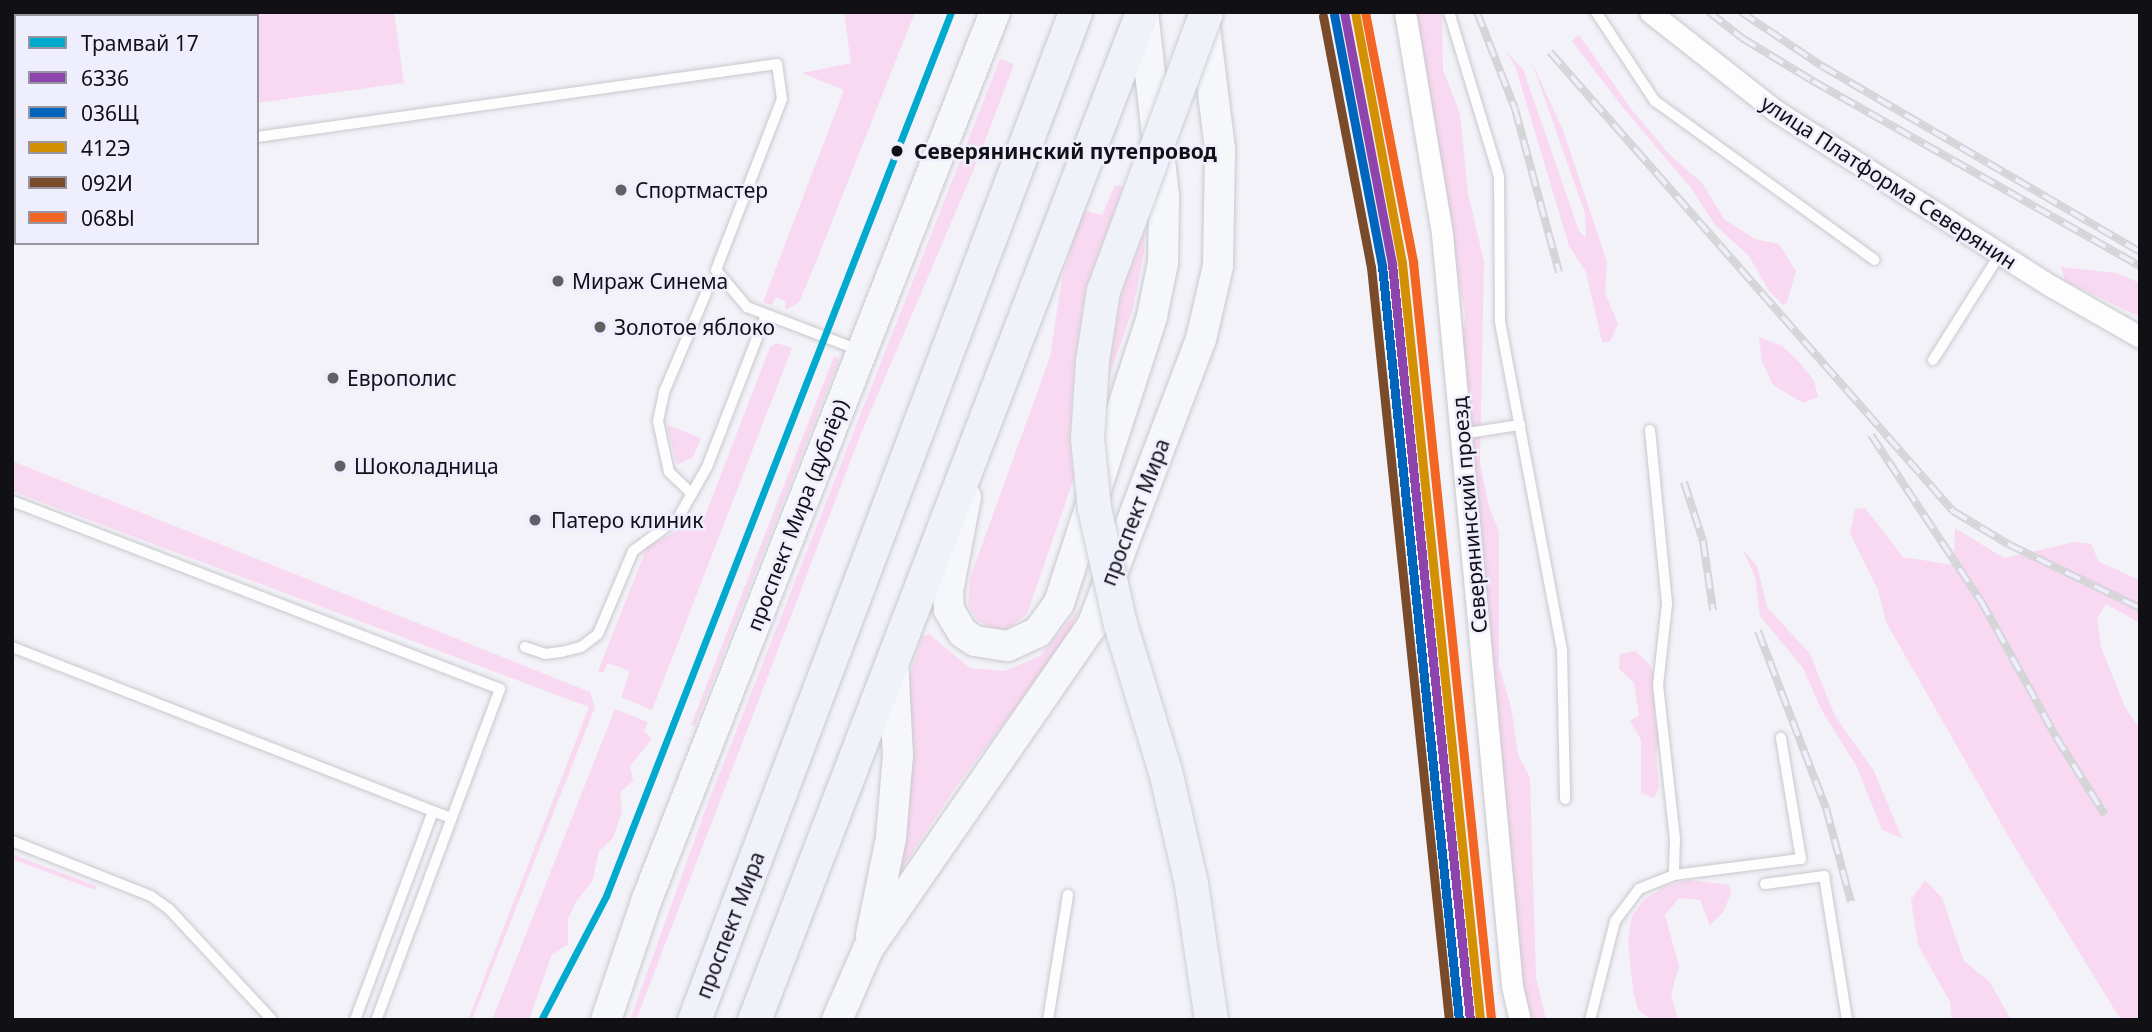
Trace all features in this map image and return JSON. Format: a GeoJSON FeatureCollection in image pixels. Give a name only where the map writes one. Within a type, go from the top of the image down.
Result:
{"type":"FeatureCollection","features":[{"type":"Feature","properties":{"kind":"main road","name":"проспект Мира (дублёр)"},"geometry":{"type":"LineString","coordinates":[[607,1020],[624,965],[995,12]]}},
{"type":"Feature","properties":{"kind":"main road","name":"проспект Мира"},"geometry":{"type":"LineString","coordinates":[[694,1020],[1075,12]]}},
{"type":"Feature","properties":{"kind":"main road","name":"проспект Мира"},"geometry":{"type":"LineString","coordinates":[[754,1020],[1143,12]]}},
{"type":"Feature","properties":{"kind":"main road"},"geometry":{"type":"LineString","coordinates":[[976,447],[951,568],[950,610],[963,633],[986,644],[1009,646],[1038,632],[1059,603],[1152,316],[1163,263],[1164,196],[1143,12]]}},
{"type":"Feature","properties":{"kind":"main road","name":"проспект Мира"},"geometry":{"type":"LineString","coordinates":[[837,1020],[868,949],[1091,626],[1201,340],[1218,266],[1220,149],[1205,12]]}},
{"type":"Feature","properties":{"kind":"main road"},"geometry":{"type":"LineString","coordinates":[[1205,12],[1102,290],[1087,438],[1094,508],[1120,624],[1164,771],[1191,884],[1211,1020]]}},
{"type":"Feature","properties":{"kind":"main road","name":"проспект Мира"},"geometry":{"type":"LineString","coordinates":[[868,949],[891,838],[898,755],[893,660]]}},
{"type":"Feature","properties":{"kind":"main road"},"geometry":{"type":"LineString","coordinates":[[676,1020],[716,965]]}},
{"type":"Feature","properties":{"kind":"street","name":"Северянинский проезд"},"geometry":{"type":"LineString","coordinates":[[1405,12],[1442,234],[1512,986],[1520,1020]]}},
{"type":"Feature","properties":{"kind":"street","name":"улица Платформа Северянин"},"geometry":{"type":"LineString","coordinates":[[1650,12],[1776,111],[2000,254],[2140,337]]}},
{"type":"Feature","properties":{"kind":"lane"},"geometry":{"type":"LineString","coordinates":[[1448,12],[1499,177],[1500,322],[1562,651],[1564,799]]}},
{"type":"Feature","properties":{"kind":"lane"},"geometry":{"type":"LineString","coordinates":[[1596,12],[1655,101],[1875,260]]}},
{"type":"Feature","properties":{"kind":"lane"},"geometry":{"type":"LineString","coordinates":[[259,137],[777,64],[782,99],[716,270],[747,307],[861,351]]}},
{"type":"Feature","properties":{"kind":"lane"},"geometry":{"type":"LineString","coordinates":[[1933,360],[2000,254]]}},
{"type":"Feature","properties":{"kind":"lane"},"geometry":{"type":"LineString","coordinates":[[692,494],[669,472],[658,421],[664,392],[706,293]]}},
{"type":"Feature","properties":{"kind":"lane"},"geometry":{"type":"LineString","coordinates":[[525,647],[545,654],[561,652],[581,647],[598,634],[633,551],[678,518],[692,494],[766,315]]}},
{"type":"Feature","properties":{"kind":"lane"},"geometry":{"type":"LineString","coordinates":[[1461,433],[1520,425]]}},
{"type":"Feature","properties":{"kind":"lane"},"geometry":{"type":"LineString","coordinates":[[1650,430],[1667,604],[1658,685],[1675,840],[1674,875]]}},
{"type":"Feature","properties":{"kind":"lane"},"geometry":{"type":"LineString","coordinates":[[12,501],[500,690],[376,1020]]}},
{"type":"Feature","properties":{"kind":"lane"},"geometry":{"type":"LineString","coordinates":[[12,647],[451,818]]}},
{"type":"Feature","properties":{"kind":"lane"},"geometry":{"type":"LineString","coordinates":[[1590,1020],[1615,921],[1639,889],[1674,875],[1801,859],[1781,738]]}},
{"type":"Feature","properties":{"kind":"lane"},"geometry":{"type":"LineString","coordinates":[[355,1020],[433,811]]}},
{"type":"Feature","properties":{"kind":"lane"},"geometry":{"type":"LineString","coordinates":[[12,841],[131,887],[169,909],[272,1020]]}},
{"type":"Feature","properties":{"kind":"lane"},"geometry":{"type":"LineString","coordinates":[[1765,884],[1824,876],[1845,1019]]}},
{"type":"Feature","properties":{"kind":"lane"},"geometry":{"type":"LineString","coordinates":[[1048,1020],[1068,895]]}},
{"type":"Feature","properties":{"kind":"shaded area"},"geometry":{"type":"Polygon","coordinates":[[[394,12],[404,83],[259,103],[259,14],[200,14],[394,12]]]}},
{"type":"Feature","properties":{"kind":"shaded area"},"geometry":{"type":"Polygon","coordinates":[[[844,12],[915,12],[799,302],[786,310],[785,301],[776,297],[772,305],[763,302],[844,90],[802,73],[851,63],[844,12]]]}},
{"type":"Feature","properties":{"kind":"shaded area"},"geometry":{"type":"Polygon","coordinates":[[[1408,12],[1442,12],[1443,70],[1460,114],[1468,193],[1484,262],[1480,462],[1488,504],[1499,532],[1499,666],[1511,707],[1518,755],[1530,778],[1536,977],[1546,1020],[1519,1020],[1461,359],[1465,314],[1408,12]]]}},
{"type":"Feature","properties":{"kind":"shaded area"},"geometry":{"type":"Polygon","coordinates":[[[1579,35],[1632,110],[1669,154],[1703,184],[1724,219],[1755,239],[1779,244],[1796,271],[1787,302],[1783,305],[1769,291],[1749,256],[1715,225],[1691,188],[1624,109],[1572,41],[1579,35]]]}},
{"type":"Feature","properties":{"kind":"shaded area"},"geometry":{"type":"Polygon","coordinates":[[[1505,50],[1523,69],[1579,231],[1586,238],[1585,213],[1532,63],[1563,130],[1607,262],[1605,293],[1618,324],[1610,342],[1602,342],[1586,272],[1569,246],[1515,65],[1505,50]]]}},
{"type":"Feature","properties":{"kind":"shaded area"},"geometry":{"type":"Polygon","coordinates":[[[1000,59],[1014,64],[977,162],[860,436],[636,1020],[630,1020],[706,808],[1000,59]]]}},
{"type":"Feature","properties":{"kind":"shaded area"},"geometry":{"type":"Polygon","coordinates":[[[1115,185],[1145,192],[1144,252],[1133,308],[1027,614],[1007,629],[991,628],[977,620],[968,605],[970,578],[1050,357],[1062,279],[1082,210],[1102,215],[1115,185]]]}},
{"type":"Feature","properties":{"kind":"shaded area"},"geometry":{"type":"Polygon","coordinates":[[[2061,267],[2116,273],[2140,283],[2140,317],[2065,281],[2061,267]]]}},
{"type":"Feature","properties":{"kind":"shaded area"},"geometry":{"type":"Polygon","coordinates":[[[1759,337],[1782,346],[1800,363],[1814,381],[1818,397],[1803,403],[1773,385],[1762,362],[1759,337]]]}},
{"type":"Feature","properties":{"kind":"shaded area"},"geometry":{"type":"Polygon","coordinates":[[[777,343],[792,348],[652,710],[621,697],[630,671],[608,663],[603,673],[598,671],[647,547],[705,516],[770,347],[777,343]]]}},
{"type":"Feature","properties":{"kind":"shaded area"},"geometry":{"type":"Polygon","coordinates":[[[834,356],[839,360],[695,726],[691,725],[834,356]]]}},
{"type":"Feature","properties":{"kind":"shaded area"},"geometry":{"type":"Polygon","coordinates":[[[667,425],[701,438],[693,457],[677,465],[667,425]]]}},
{"type":"Feature","properties":{"kind":"shaded area"},"geometry":{"type":"Polygon","coordinates":[[[12,461],[590,692],[595,707],[472,1020],[468,1020],[589,707],[12,491],[12,461]]]}},
{"type":"Feature","properties":{"kind":"shaded area"},"geometry":{"type":"Polygon","coordinates":[[[1865,508],[1903,557],[1954,565],[1955,528],[2004,558],[2075,542],[2091,544],[2099,562],[2140,580],[2140,623],[2106,604],[2097,619],[2101,647],[2125,707],[2140,729],[2140,1020],[2121,1020],[2014,846],[1886,622],[1878,590],[1850,533],[1855,509],[1865,508]]]}},
{"type":"Feature","properties":{"kind":"shaded area"},"geometry":{"type":"Polygon","coordinates":[[[1743,550],[1757,566],[1767,607],[1810,654],[1835,716],[1874,771],[1902,838],[1882,830],[1857,767],[1821,709],[1803,668],[1760,616],[1755,577],[1743,550]]]}},
{"type":"Feature","properties":{"kind":"shaded area"},"geometry":{"type":"Polygon","coordinates":[[[1079,609],[1067,640],[958,784],[896,877],[910,770],[909,677],[922,637],[929,634],[970,668],[1004,671],[1040,656],[1079,609]]]}},
{"type":"Feature","properties":{"kind":"shaded area"},"geometry":{"type":"Polygon","coordinates":[[[1635,651],[1649,664],[1664,695],[1654,712],[1660,736],[1656,753],[1659,787],[1654,798],[1641,793],[1641,740],[1630,720],[1639,716],[1634,683],[1619,669],[1620,654],[1635,651]]]}},
{"type":"Feature","properties":{"kind":"shaded area"},"geometry":{"type":"Polygon","coordinates":[[[615,709],[648,722],[644,731],[652,739],[630,766],[633,781],[620,792],[622,812],[613,838],[599,851],[592,882],[577,900],[568,919],[568,945],[552,954],[529,1020],[492,1020],[615,709]]]}},
{"type":"Feature","properties":{"kind":"shaded area"},"geometry":{"type":"Polygon","coordinates":[[[12,854],[96,886],[95,890],[12,859],[12,854]]]}},
{"type":"Feature","properties":{"kind":"shaded area"},"geometry":{"type":"Polygon","coordinates":[[[1690,880],[1730,885],[1731,894],[1723,912],[1710,926],[1700,900],[1679,898],[1665,915],[1679,966],[1671,995],[1678,1020],[1652,1020],[1638,1010],[1633,990],[1628,941],[1632,916],[1644,900],[1666,886],[1690,880]]]}},
{"type":"Feature","properties":{"kind":"shaded area"},"geometry":{"type":"Polygon","coordinates":[[[1925,880],[1942,898],[1964,961],[1990,982],[2011,1020],[1952,1020],[1950,1002],[1918,945],[1911,900],[1925,880]]]}},
{"type":"Feature","properties":{"kind":"railway"},"geometry":{"type":"LineString","coordinates":[[1477,12],[1515,109],[1559,272]]}},
{"type":"Feature","properties":{"kind":"railway"},"geometry":{"type":"LineString","coordinates":[[1709,12],[1742,38],[1813,81],[2140,266]]}},
{"type":"Feature","properties":{"kind":"railway"},"geometry":{"type":"LineString","coordinates":[[1741,12],[1822,66],[2140,252]]}},
{"type":"Feature","properties":{"kind":"railway"},"geometry":{"type":"LineString","coordinates":[[1550,52],[1953,511],[2008,544],[2140,608]]}},
{"type":"Feature","properties":{"kind":"railway"},"geometry":{"type":"LineString","coordinates":[[1871,435],[1981,601],[2056,737],[2105,815]]}},
{"type":"Feature","properties":{"kind":"railway"},"geometry":{"type":"LineString","coordinates":[[1684,482],[1703,541],[1713,610]]}},
{"type":"Feature","properties":{"kind":"railway"},"geometry":{"type":"LineString","coordinates":[[1758,631],[1826,808],[1851,902]]}},
{"type":"Feature","properties":{"kind":"tram line","name":"17"},"geometry":{"type":"LineString","coordinates":[[541,1020],[606,896],[951,12]]}},
{"type":"Feature","properties":{"kind":"transit line","name":"6336"},"geometry":{"type":"LineString","coordinates":[[1344,12],[1392,264],[1470,1020]]}},
{"type":"Feature","properties":{"kind":"transit line","name":"412Э"},"geometry":{"type":"LineString","coordinates":[[1355,12],[1402,263],[1480,1019]]}},
{"type":"Feature","properties":{"kind":"transit line","name":"068Ы"},"geometry":{"type":"LineString","coordinates":[[1365,12],[1413,262],[1491,1018]]}},
{"type":"Feature","properties":{"kind":"transit line","name":"036Щ"},"geometry":{"type":"LineString","coordinates":[[1334,14],[1382,266],[1459,1020]]}},
{"type":"Feature","properties":{"kind":"transit line","name":"092И"},"geometry":{"type":"LineString","coordinates":[[1323,16],[1371,267],[1449,1020]]}},
{"type":"Feature","properties":{"kind":"place","name":"Северянинский путепровод"},"geometry":{"type":"Point","coordinates":[897,151]}},
{"type":"Feature","properties":{"kind":"place","name":"Спортмастер"},"geometry":{"type":"Point","coordinates":[621,190]}},
{"type":"Feature","properties":{"kind":"place","name":"Мираж Синема"},"geometry":{"type":"Point","coordinates":[558,281]}},
{"type":"Feature","properties":{"kind":"place","name":"Золотое яблоко"},"geometry":{"type":"Point","coordinates":[600,327]}},
{"type":"Feature","properties":{"kind":"place","name":"Европолис"},"geometry":{"type":"Point","coordinates":[333,378]}},
{"type":"Feature","properties":{"kind":"place","name":"Шоколадница"},"geometry":{"type":"Point","coordinates":[340,466]}},
{"type":"Feature","properties":{"kind":"place","name":"Патеро клиник"},"geometry":{"type":"Point","coordinates":[535,520]}}]}
